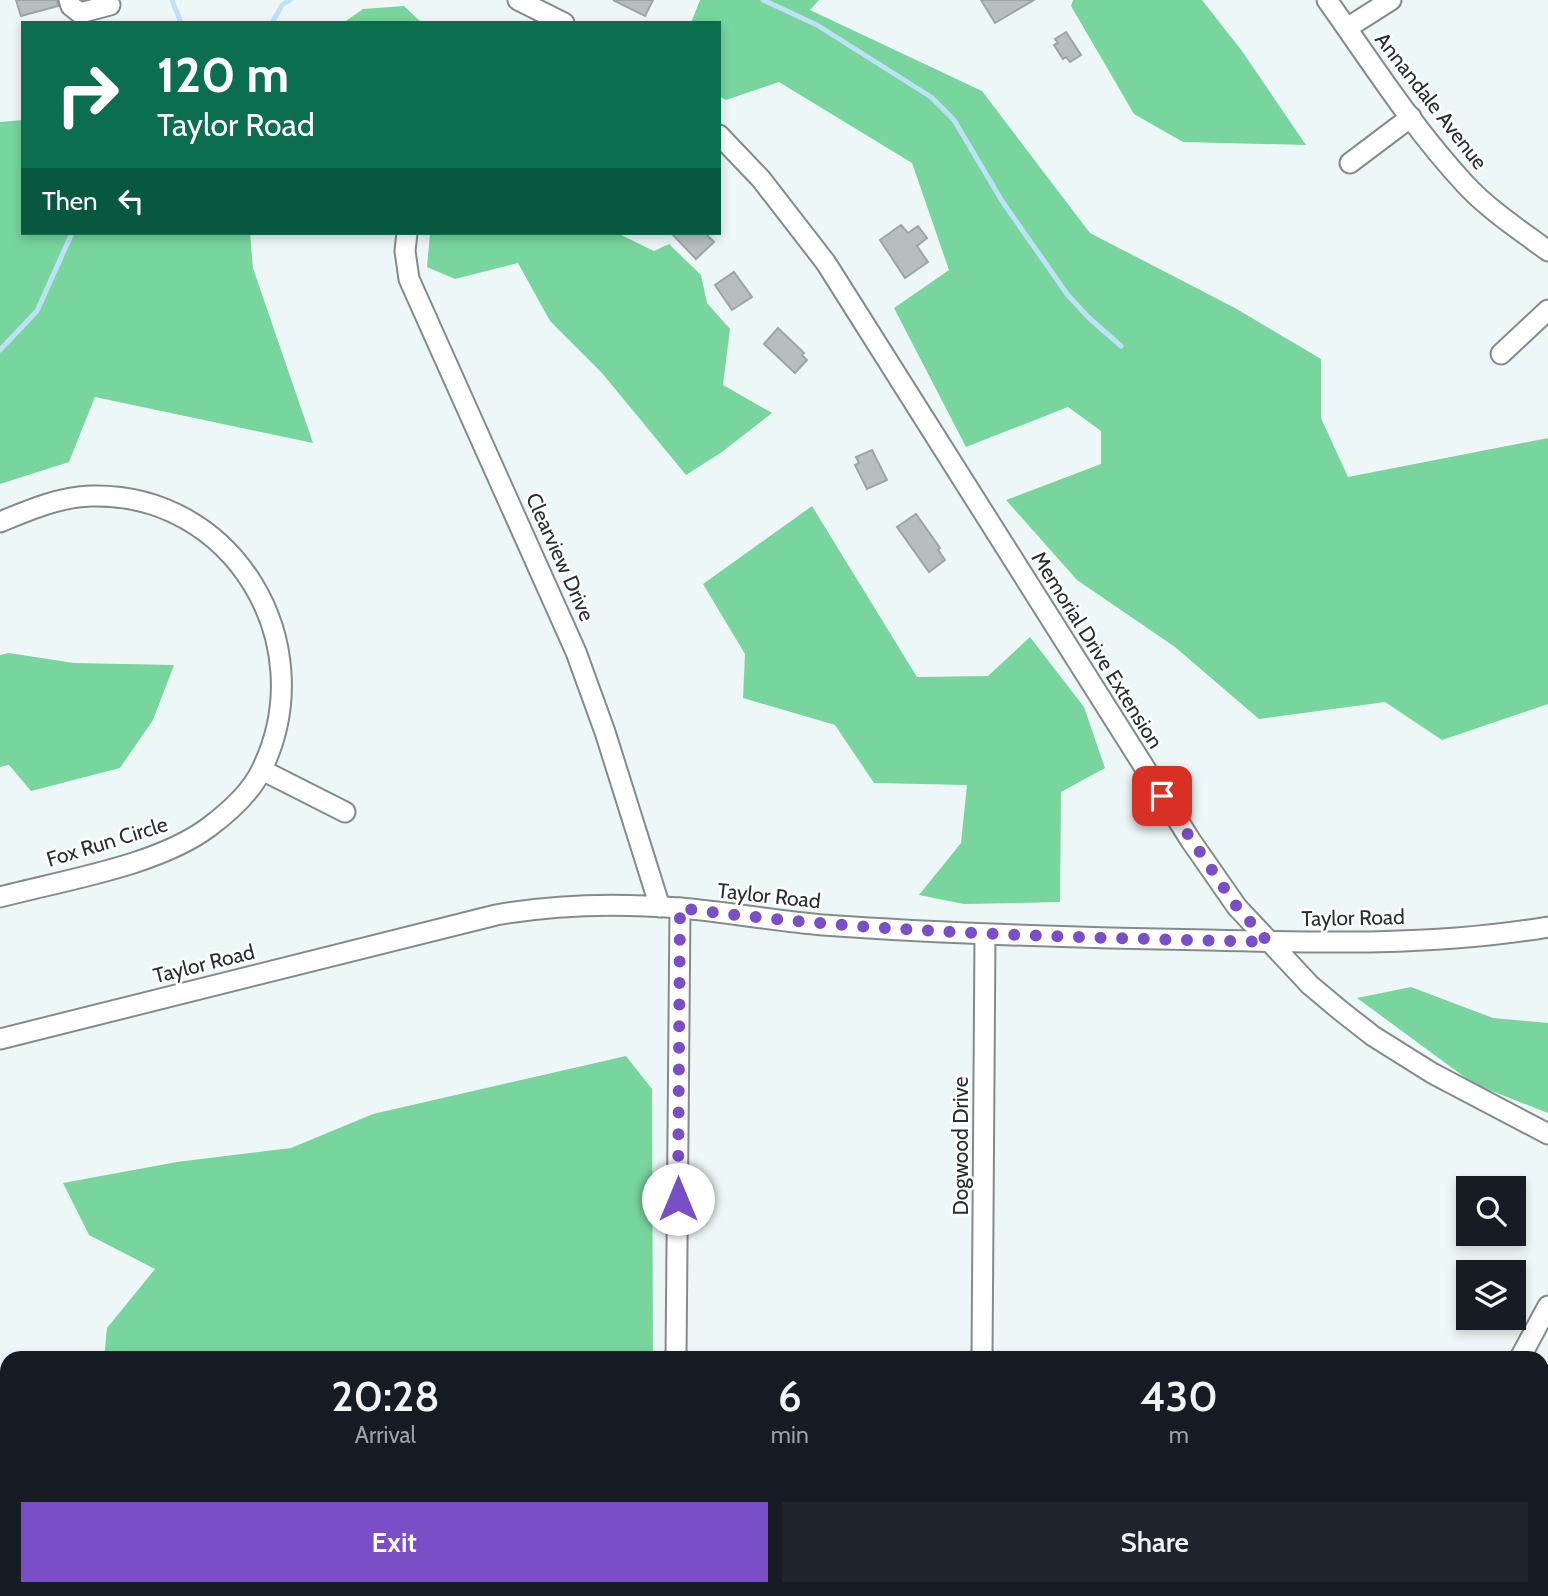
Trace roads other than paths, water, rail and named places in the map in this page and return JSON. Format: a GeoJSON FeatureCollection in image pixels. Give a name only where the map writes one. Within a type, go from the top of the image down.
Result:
{"type":"FeatureCollection","features":[{"type":"Feature","properties":{"kind":"street"},"geometry":{"type":"LineString","coordinates":[[69,0],[71,6],[80,13],[115,2]]}},
{"type":"Feature","properties":{"kind":"street"},"geometry":{"type":"LineString","coordinates":[[518,0],[554,21]]}},
{"type":"Feature","properties":{"kind":"street","name":"Annandale Avenue"},"geometry":{"type":"LineString","coordinates":[[1327,0],[1411,117],[1467,185],[1496,212],[1548,251]]}},
{"type":"Feature","properties":{"kind":"street","name":"Annandale Avenue"},"geometry":{"type":"LineString","coordinates":[[1347,28],[1391,0]]}},
{"type":"Feature","properties":{"kind":"street"},"geometry":{"type":"LineString","coordinates":[[1350,163],[1411,117]]}},
{"type":"Feature","properties":{"kind":"street","name":"Memorial Drive Extension"},"geometry":{"type":"LineString","coordinates":[[721,137],[761,179],[826,263],[1191,841],[1237,907],[1310,985],[1373,1036],[1432,1073],[1548,1133]]}},
{"type":"Feature","properties":{"kind":"street","name":"Clearview Drive"},"geometry":{"type":"LineString","coordinates":[[407,235],[405,251],[409,279],[487,448],[576,652],[605,732],[660,907]]}},
{"type":"Feature","properties":{"kind":"street"},"geometry":{"type":"LineString","coordinates":[[1501,354],[1548,310]]}},
{"type":"Feature","properties":{"kind":"street","name":"Fox Run Circle"},"geometry":{"type":"LineString","coordinates":[[0,522],[38,506],[65,499],[94,496],[115,497],[167,510],[198,527],[226,549],[262,598],[275,631],[280,654],[281,701],[273,739],[262,770],[239,800],[194,838],[163,853],[0,897]]}},
{"type":"Feature","properties":{"kind":"street"},"geometry":{"type":"LineString","coordinates":[[262,770],[345,812]]}},
{"type":"Feature","properties":{"kind":"street","name":"Taylor Road"},"geometry":{"type":"LineString","coordinates":[[0,1039],[496,915],[570,905],[680,908],[820,925],[985,935],[1268,942],[1419,940],[1548,927]]}},
{"type":"Feature","properties":{"kind":"street"},"geometry":{"type":"LineString","coordinates":[[676,1351],[680,908]]}},
{"type":"Feature","properties":{"kind":"street","name":"Dogwood Drive"},"geometry":{"type":"LineString","coordinates":[[982,1351],[985,935]]}},
{"type":"Feature","properties":{"kind":"street"},"geometry":{"type":"LineString","coordinates":[[1524,1351],[1548,1307]]}},
{"type":"Feature","properties":{"kind":"waterway"},"geometry":{"type":"LineString","coordinates":[[172,0],[180,21]]}},
{"type":"Feature","properties":{"kind":"waterway"},"geometry":{"type":"LineString","coordinates":[[273,21],[282,5],[290,0]]}},
{"type":"Feature","properties":{"kind":"waterway"},"geometry":{"type":"LineString","coordinates":[[763,0],[817,25],[931,97],[954,120],[1002,201],[1067,294],[1121,346]]}},
{"type":"Feature","properties":{"kind":"waterway"},"geometry":{"type":"LineString","coordinates":[[0,350],[37,311],[71,235]]}}]}
